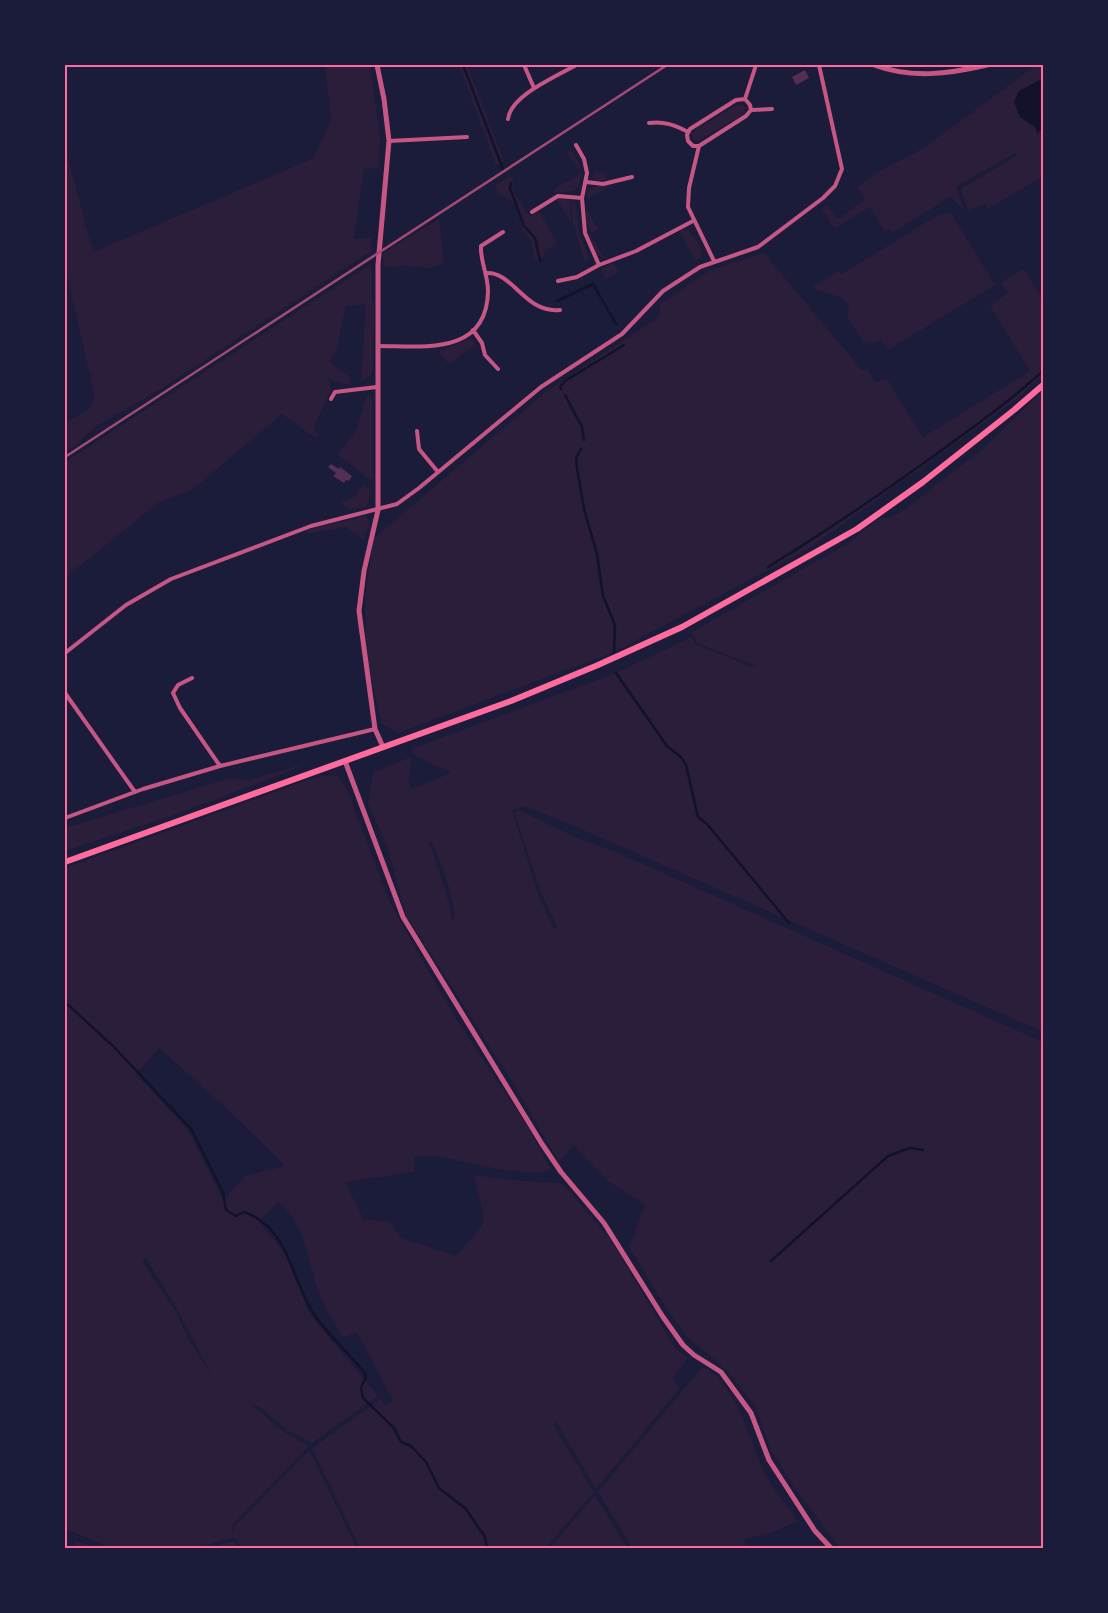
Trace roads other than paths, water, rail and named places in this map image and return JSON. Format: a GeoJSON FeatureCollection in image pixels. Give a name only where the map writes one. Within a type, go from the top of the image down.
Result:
{"type":"FeatureCollection","features":[{"type":"Feature","properties":{"kind":"main road"},"geometry":{"type":"LineString","coordinates":[[65,862],[511,701],[598,665],[682,627],[786,571],[857,529],[916,487],[1043,385]]}},
{"type":"Feature","properties":{"kind":"street"},"geometry":{"type":"LineString","coordinates":[[378,65],[389,141],[378,253],[378,510],[362,578],[359,611],[375,729],[383,747]]}},
{"type":"Feature","properties":{"kind":"street"},"geometry":{"type":"LineString","coordinates":[[524,65],[534,88]]}},
{"type":"Feature","properties":{"kind":"street"},"geometry":{"type":"LineString","coordinates":[[508,119],[512,108],[534,88],[576,65]]}},
{"type":"Feature","properties":{"kind":"street"},"geometry":{"type":"LineString","coordinates":[[745,99],[756,65]]}},
{"type":"Feature","properties":{"kind":"street"},"geometry":{"type":"LineString","coordinates":[[65,653],[126,605],[171,579],[310,526],[378,510],[397,504],[407,498],[541,387],[622,334],[663,291],[688,273],[758,247],[823,198],[839,181],[842,169],[824,96],[819,65]]}},
{"type":"Feature","properties":{"kind":"street"},"geometry":{"type":"LineString","coordinates":[[874,65],[896,72],[920,75],[987,65]]}},
{"type":"Feature","properties":{"kind":"street"},"geometry":{"type":"LineString","coordinates":[[745,99],[750,105],[751,110]]}},
{"type":"Feature","properties":{"kind":"street"},"geometry":{"type":"LineString","coordinates":[[688,132],[736,100],[745,99]]}},
{"type":"Feature","properties":{"kind":"street"},"geometry":{"type":"LineString","coordinates":[[688,132],[688,141],[693,146],[699,146],[746,116],[751,110],[772,109]]}},
{"type":"Feature","properties":{"kind":"street"},"geometry":{"type":"LineString","coordinates":[[649,123],[661,122],[675,125],[688,132]]}},
{"type":"Feature","properties":{"kind":"street"},"geometry":{"type":"LineString","coordinates":[[389,141],[467,137]]}},
{"type":"Feature","properties":{"kind":"street"},"geometry":{"type":"LineString","coordinates":[[576,145],[584,159],[587,182],[582,198],[585,233],[599,264]]}},
{"type":"Feature","properties":{"kind":"street"},"geometry":{"type":"LineString","coordinates":[[699,146],[688,197],[688,207],[714,262]]}},
{"type":"Feature","properties":{"kind":"street"},"geometry":{"type":"LineString","coordinates":[[587,182],[604,184],[632,177]]}},
{"type":"Feature","properties":{"kind":"street"},"geometry":{"type":"LineString","coordinates":[[532,212],[558,196],[582,198]]}},
{"type":"Feature","properties":{"kind":"street"},"geometry":{"type":"LineString","coordinates":[[558,281],[577,277],[599,264],[636,251],[693,221]]}},
{"type":"Feature","properties":{"kind":"street"},"geometry":{"type":"LineString","coordinates":[[378,346],[444,346],[458,341],[473,330],[480,320],[486,304],[488,288],[480,246],[503,232]]}},
{"type":"Feature","properties":{"kind":"street"},"geometry":{"type":"LineString","coordinates":[[486,274],[498,275],[534,305],[552,311],[560,310]]}},
{"type":"Feature","properties":{"kind":"street"},"geometry":{"type":"LineString","coordinates":[[473,330],[482,343],[485,355],[498,370]]}},
{"type":"Feature","properties":{"kind":"street"},"geometry":{"type":"LineString","coordinates":[[331,399],[336,392],[341,390],[377,387]]}},
{"type":"Feature","properties":{"kind":"street"},"geometry":{"type":"LineString","coordinates":[[417,431],[419,449],[429,464],[438,472]]}},
{"type":"Feature","properties":{"kind":"street"},"geometry":{"type":"LineString","coordinates":[[192,678],[178,685],[173,693],[180,708],[220,766]]}},
{"type":"Feature","properties":{"kind":"street"},"geometry":{"type":"LineString","coordinates":[[65,693],[135,792]]}},
{"type":"Feature","properties":{"kind":"street"},"geometry":{"type":"LineString","coordinates":[[65,818],[135,792],[220,766],[375,729]]}},
{"type":"Feature","properties":{"kind":"street"},"geometry":{"type":"LineString","coordinates":[[345,761],[403,917],[542,1144],[570,1184],[604,1224],[683,1345],[694,1355],[721,1372],[751,1413],[769,1460],[815,1531],[831,1548]]}},
{"type":"Feature","properties":{"kind":"waterway"},"geometry":{"type":"LineString","coordinates":[[463,65],[503,169]]}},
{"type":"Feature","properties":{"kind":"waterway"},"geometry":{"type":"LineString","coordinates":[[511,183],[510,188],[524,226],[535,238],[540,261]]}},
{"type":"Feature","properties":{"kind":"waterway"},"geometry":{"type":"LineString","coordinates":[[557,301],[593,284],[616,324]]}},
{"type":"Feature","properties":{"kind":"waterway"},"geometry":{"type":"LineString","coordinates":[[561,389],[560,387],[565,381],[624,345]]}},
{"type":"Feature","properties":{"kind":"waterway"},"geometry":{"type":"LineString","coordinates":[[768,567],[915,470],[990,414],[1043,371]]}},
{"type":"Feature","properties":{"kind":"waterway"},"geometry":{"type":"LineString","coordinates":[[565,395],[582,427],[584,440]]}},
{"type":"Feature","properties":{"kind":"waterway"},"geometry":{"type":"LineString","coordinates":[[581,449],[576,458],[577,468],[584,509],[597,554],[603,596],[615,625],[614,652]]}},
{"type":"Feature","properties":{"kind":"waterway"},"geometry":{"type":"LineString","coordinates":[[616,673],[667,746],[681,757],[686,765],[698,817],[707,824],[789,923]]}},
{"type":"Feature","properties":{"kind":"waterway"},"geometry":{"type":"LineString","coordinates":[[65,1002],[113,1046],[191,1129],[223,1193],[226,1210],[236,1216],[244,1212],[259,1219],[270,1229],[287,1254],[312,1311],[365,1373],[366,1377],[361,1388],[363,1398],[394,1428],[401,1442],[411,1446],[426,1462],[439,1488],[466,1509],[485,1537],[487,1548]]}},
{"type":"Feature","properties":{"kind":"waterway"},"geometry":{"type":"LineString","coordinates":[[771,1261],[888,1156],[910,1148],[923,1150]]}},
{"type":"Feature","properties":{"kind":"railway"},"geometry":{"type":"LineString","coordinates":[[65,457],[667,65]]}}]}
